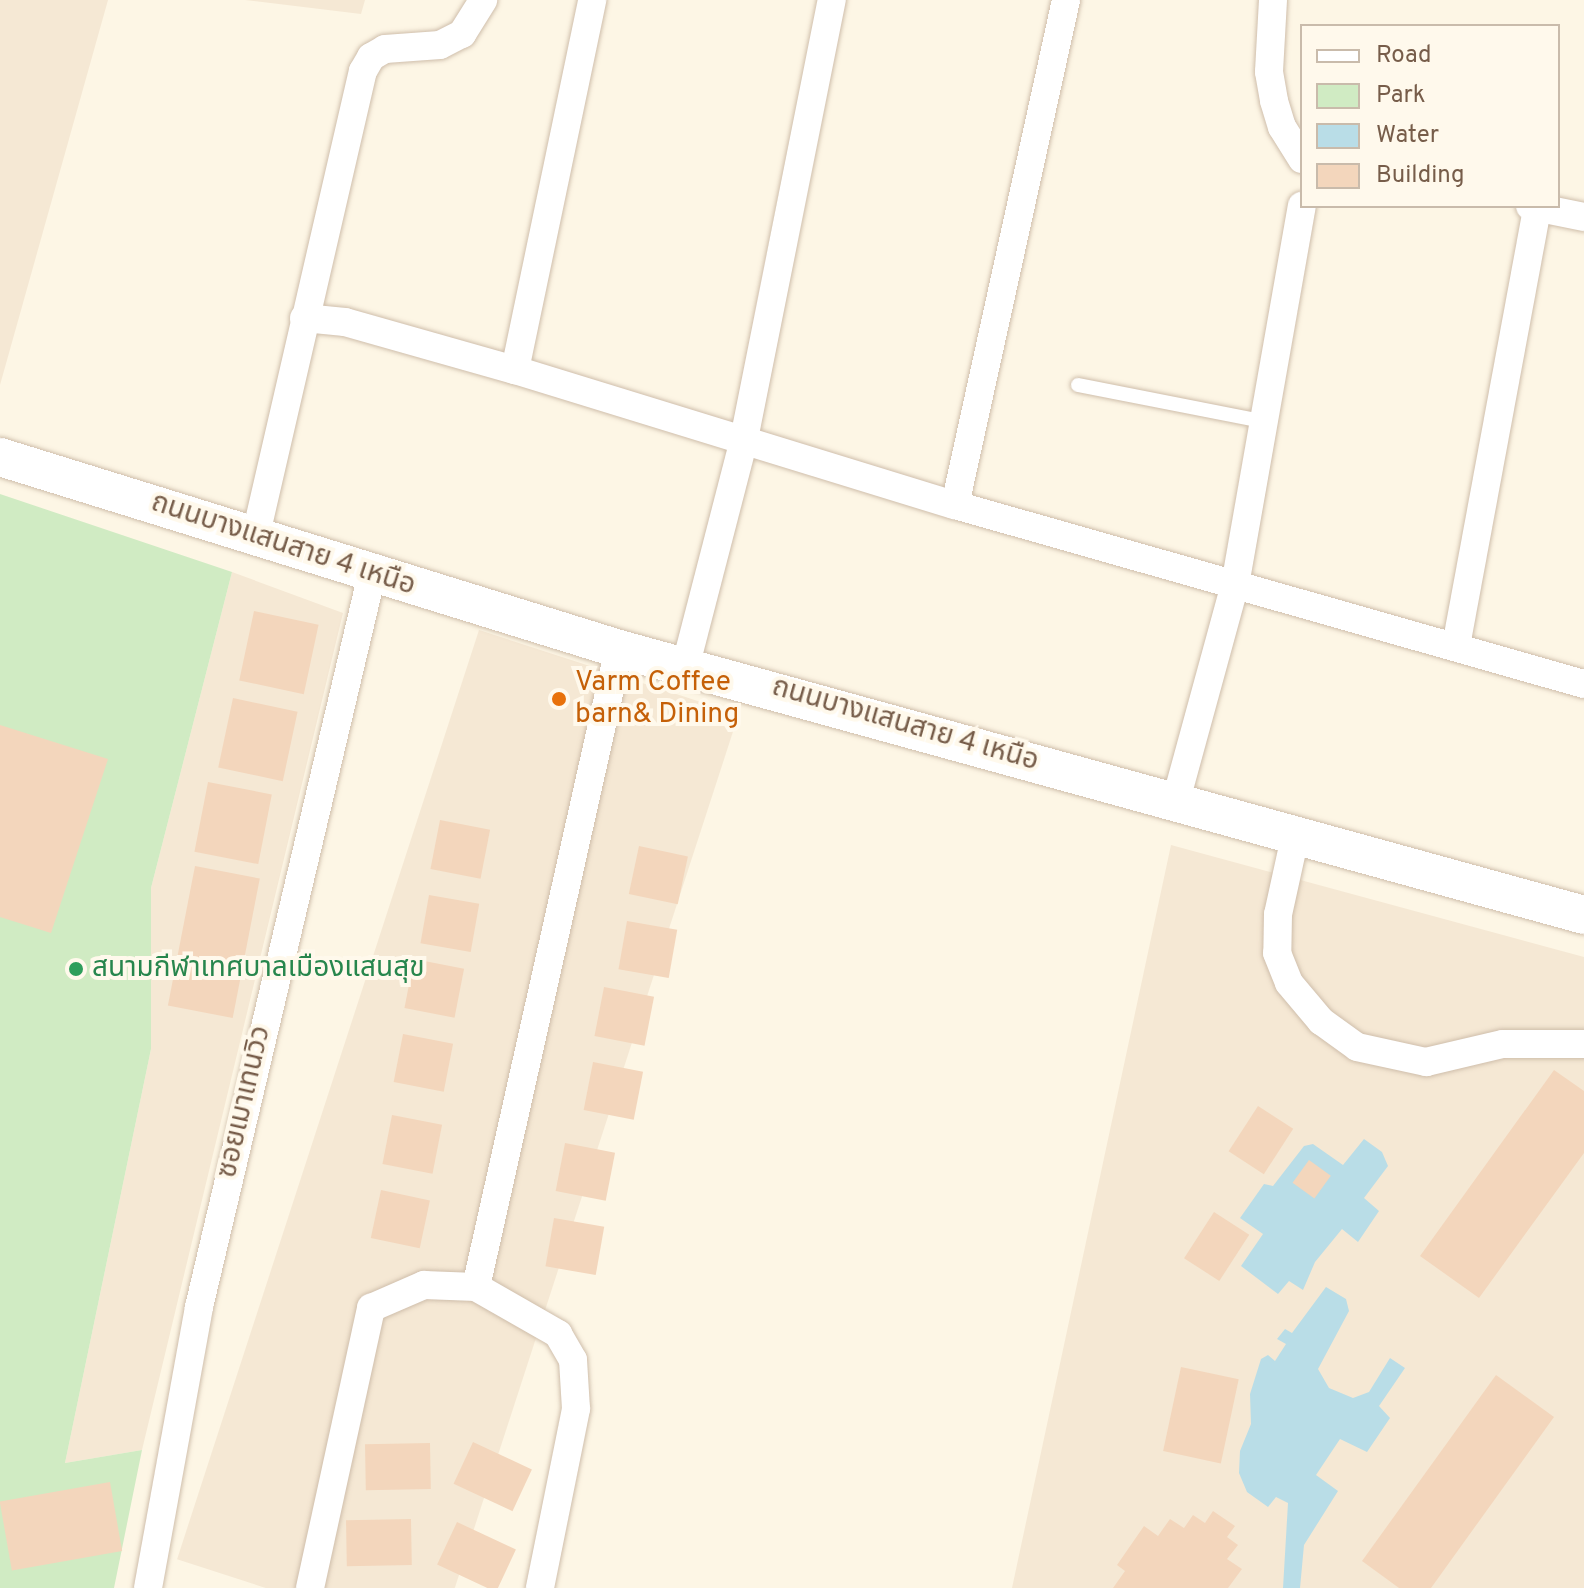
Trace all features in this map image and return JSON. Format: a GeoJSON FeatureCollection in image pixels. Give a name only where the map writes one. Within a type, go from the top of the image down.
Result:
{"type":"FeatureCollection","features":[{"type":"Feature","properties":{"kind":"street"},"geometry":{"type":"LineString","coordinates":[[256,534],[363,71],[371,57],[385,49],[440,45],[462,34],[483,0]]}},
{"type":"Feature","properties":{"kind":"street"},"geometry":{"type":"LineString","coordinates":[[515,370],[592,0]]}},
{"type":"Feature","properties":{"kind":"street"},"geometry":{"type":"LineString","coordinates":[[686,664],[744,439],[832,0]]}},
{"type":"Feature","properties":{"kind":"street"},"geometry":{"type":"LineString","coordinates":[[955,505],[1066,0]]}},
{"type":"Feature","properties":{"kind":"street"},"geometry":{"type":"LineString","coordinates":[[1273,0],[1269,72],[1274,101],[1282,127],[1300,156]]}},
{"type":"Feature","properties":{"kind":"street"},"geometry":{"type":"LineString","coordinates":[[1176,800],[1235,585],[1267,422],[1302,208]]}},
{"type":"Feature","properties":{"kind":"street"},"geometry":{"type":"LineString","coordinates":[[1456,646],[1533,208]]}},
{"type":"Feature","properties":{"kind":"street"},"geometry":{"type":"LineString","coordinates":[[1538,208],[1584,217]]}},
{"type":"Feature","properties":{"kind":"street"},"geometry":{"type":"LineString","coordinates":[[304,318],[345,322],[515,370],[955,505],[1584,684]]}},
{"type":"Feature","properties":{"kind":"street","name":"ถนนบางแสนสาย 4 เหนือ"},"geometry":{"type":"LineString","coordinates":[[0,457],[619,649],[686,664],[1176,800],[1304,840],[1584,915]]}},
{"type":"Feature","properties":{"kind":"street","name":"ซอยเมาเทนวิว"},"geometry":{"type":"LineString","coordinates":[[148,1588],[199,1307],[372,574]]}},
{"type":"Feature","properties":{"kind":"street"},"geometry":{"type":"LineString","coordinates":[[476,1287],[619,649]]}},
{"type":"Feature","properties":{"kind":"street"},"geometry":{"type":"LineString","coordinates":[[1304,840],[1277,953],[1289,983],[1321,1021],[1357,1047],[1426,1062],[1503,1044],[1584,1044]]}},
{"type":"Feature","properties":{"kind":"street"},"geometry":{"type":"LineString","coordinates":[[310,1588],[371,1308],[424,1285],[476,1287],[558,1334],[573,1360],[576,1409],[540,1588]]}},
{"type":"Feature","properties":{"kind":"lane"},"geometry":{"type":"LineString","coordinates":[[1078,385],[1267,422]]}},
{"type":"Feature","properties":{"kind":"shaded area"},"geometry":{"type":"Polygon","coordinates":[[[0,0],[108,0],[0,385],[0,0]]]}},
{"type":"Feature","properties":{"kind":"shaded area"},"geometry":{"type":"Polygon","coordinates":[[[245,0],[365,0],[361,14],[245,0]]]}},
{"type":"Feature","properties":{"kind":"shaded area"},"geometry":{"type":"Polygon","coordinates":[[[232,572],[343,613],[142,1450],[65,1463],[151,1049],[151,888],[232,572]]]}},
{"type":"Feature","properties":{"kind":"shaded area"},"geometry":{"type":"Polygon","coordinates":[[[479,630],[739,714],[455,1588],[266,1588],[177,1559],[479,630]]]}},
{"type":"Feature","properties":{"kind":"shaded area"},"geometry":{"type":"Polygon","coordinates":[[[1171,845],[1584,957],[1584,1588],[1012,1588],[1171,845]]]}},
{"type":"Feature","properties":{"kind":"green space","name":"สนามกีฬาเทศบาลเมืองแสนสุข"},"geometry":{"type":"Polygon","coordinates":[[[0,494],[232,572],[151,888],[151,1049],[65,1463],[142,1450],[114,1588],[0,1588],[0,494]]]}},
{"type":"Feature","properties":{"kind":"water"},"geometry":{"type":"Polygon","coordinates":[[[1364,1139],[1382,1152],[1388,1166],[1364,1198],[1379,1211],[1358,1242],[1342,1229],[1315,1262],[1303,1290],[1289,1281],[1278,1294],[1241,1266],[1263,1234],[1240,1218],[1264,1184],[1273,1186],[1304,1146],[1313,1144],[1343,1165],[1364,1139]]]}},
{"type":"Feature","properties":{"kind":"water"},"geometry":{"type":"Polygon","coordinates":[[[1326,1287],[1346,1299],[1349,1311],[1318,1369],[1329,1388],[1353,1398],[1369,1392],[1390,1358],[1405,1368],[1379,1406],[1390,1418],[1367,1452],[1340,1439],[1316,1475],[1338,1491],[1304,1545],[1300,1588],[1283,1588],[1288,1503],[1276,1497],[1268,1507],[1247,1492],[1239,1473],[1240,1451],[1251,1424],[1250,1394],[1261,1359],[1268,1355],[1275,1361],[1286,1344],[1277,1339],[1285,1329],[1292,1333],[1326,1287]]]}},
{"type":"Feature","properties":{"kind":"building"},"geometry":{"type":"Polygon","coordinates":[[[254,611],[319,625],[304,694],[239,680],[254,611]]]}},
{"type":"Feature","properties":{"kind":"building"},"geometry":{"type":"Polygon","coordinates":[[[233,698],[298,712],[283,781],[218,767],[233,698]]]}},
{"type":"Feature","properties":{"kind":"building"},"geometry":{"type":"Polygon","coordinates":[[[0,725],[108,759],[51,933],[0,917],[0,725]]]}},
{"type":"Feature","properties":{"kind":"building"},"geometry":{"type":"Polygon","coordinates":[[[208,782],[272,794],[258,864],[194,852],[208,782]]]}},
{"type":"Feature","properties":{"kind":"building"},"geometry":{"type":"Polygon","coordinates":[[[440,820],[490,830],[481,879],[430,869],[440,820]]]}},
{"type":"Feature","properties":{"kind":"building"},"geometry":{"type":"Polygon","coordinates":[[[639,846],[688,856],[678,904],[629,894],[639,846]]]}},
{"type":"Feature","properties":{"kind":"building"},"geometry":{"type":"Polygon","coordinates":[[[195,866],[260,879],[233,1018],[168,1005],[195,866]]]}},
{"type":"Feature","properties":{"kind":"building"},"geometry":{"type":"Polygon","coordinates":[[[429,895],[479,904],[471,952],[420,943],[429,895]]]}},
{"type":"Feature","properties":{"kind":"building"},"geometry":{"type":"Polygon","coordinates":[[[627,921],[677,930],[669,978],[618,969],[627,921]]]}},
{"type":"Feature","properties":{"kind":"building"},"geometry":{"type":"Polygon","coordinates":[[[414,959],[464,969],[455,1018],[404,1008],[414,959]]]}},
{"type":"Feature","properties":{"kind":"building"},"geometry":{"type":"Polygon","coordinates":[[[604,987],[654,997],[645,1046],[594,1036],[604,987]]]}},
{"type":"Feature","properties":{"kind":"building"},"geometry":{"type":"Polygon","coordinates":[[[403,1034],[453,1044],[444,1092],[394,1082],[403,1034]]]}},
{"type":"Feature","properties":{"kind":"building"},"geometry":{"type":"Polygon","coordinates":[[[593,1062],[643,1072],[634,1120],[584,1110],[593,1062]]]}},
{"type":"Feature","properties":{"kind":"building"},"geometry":{"type":"Polygon","coordinates":[[[1554,1070],[1584,1091],[1584,1153],[1479,1298],[1420,1256],[1554,1070]]]}},
{"type":"Feature","properties":{"kind":"building"},"geometry":{"type":"Polygon","coordinates":[[[1258,1106],[1293,1129],[1264,1174],[1229,1151],[1258,1106]]]}},
{"type":"Feature","properties":{"kind":"building"},"geometry":{"type":"Polygon","coordinates":[[[392,1115],[442,1125],[433,1174],[382,1164],[392,1115]]]}},
{"type":"Feature","properties":{"kind":"building"},"geometry":{"type":"Polygon","coordinates":[[[565,1143],[615,1153],[606,1201],[556,1191],[565,1143]]]}},
{"type":"Feature","properties":{"kind":"building"},"geometry":{"type":"Polygon","coordinates":[[[1309,1160],[1331,1176],[1314,1199],[1293,1183],[1309,1160]]]}},
{"type":"Feature","properties":{"kind":"building"},"geometry":{"type":"Polygon","coordinates":[[[381,1190],[430,1200],[420,1248],[371,1238],[381,1190]]]}},
{"type":"Feature","properties":{"kind":"building"},"geometry":{"type":"Polygon","coordinates":[[[1214,1212],[1249,1235],[1219,1281],[1184,1258],[1214,1212]]]}},
{"type":"Feature","properties":{"kind":"building"},"geometry":{"type":"Polygon","coordinates":[[[554,1218],[604,1227],[596,1275],[545,1266],[554,1218]]]}},
{"type":"Feature","properties":{"kind":"building"},"geometry":{"type":"Polygon","coordinates":[[[1181,1367],[1239,1379],[1221,1463],[1163,1451],[1181,1367]]]}},
{"type":"Feature","properties":{"kind":"building"},"geometry":{"type":"Polygon","coordinates":[[[1496,1375],[1554,1417],[1431,1588],[1399,1588],[1362,1561],[1496,1375]]]}},
{"type":"Feature","properties":{"kind":"building"},"geometry":{"type":"Polygon","coordinates":[[[473,1442],[532,1469],[512,1511],[454,1484],[473,1442]]]}},
{"type":"Feature","properties":{"kind":"building"},"geometry":{"type":"Polygon","coordinates":[[[430,1443],[431,1489],[366,1490],[365,1444],[430,1443]]]}},
{"type":"Feature","properties":{"kind":"building"},"geometry":{"type":"Polygon","coordinates":[[[110,1482],[122,1551],[12,1570],[0,1501],[110,1482]]]}},
{"type":"Feature","properties":{"kind":"building"},"geometry":{"type":"Polygon","coordinates":[[[1213,1511],[1235,1526],[1227,1537],[1238,1545],[1227,1559],[1242,1569],[1228,1588],[1113,1588],[1125,1571],[1117,1565],[1144,1526],[1158,1536],[1170,1519],[1184,1528],[1193,1515],[1205,1523],[1213,1511]]]}},
{"type":"Feature","properties":{"kind":"building"},"geometry":{"type":"Polygon","coordinates":[[[411,1519],[412,1565],[347,1566],[346,1520],[411,1519]]]}},
{"type":"Feature","properties":{"kind":"building"},"geometry":{"type":"Polygon","coordinates":[[[457,1522],[516,1549],[498,1588],[487,1588],[437,1565],[457,1522]]]}},
{"type":"Feature","properties":{"kind":"place","name":"Varm Coffee barn& Dining"},"geometry":{"type":"Point","coordinates":[559,699]}},
{"type":"Feature","properties":{"kind":"place","name":"สนามกีฬาเทศบาลเมืองแสนสุข"},"geometry":{"type":"Point","coordinates":[76,969]}}]}
